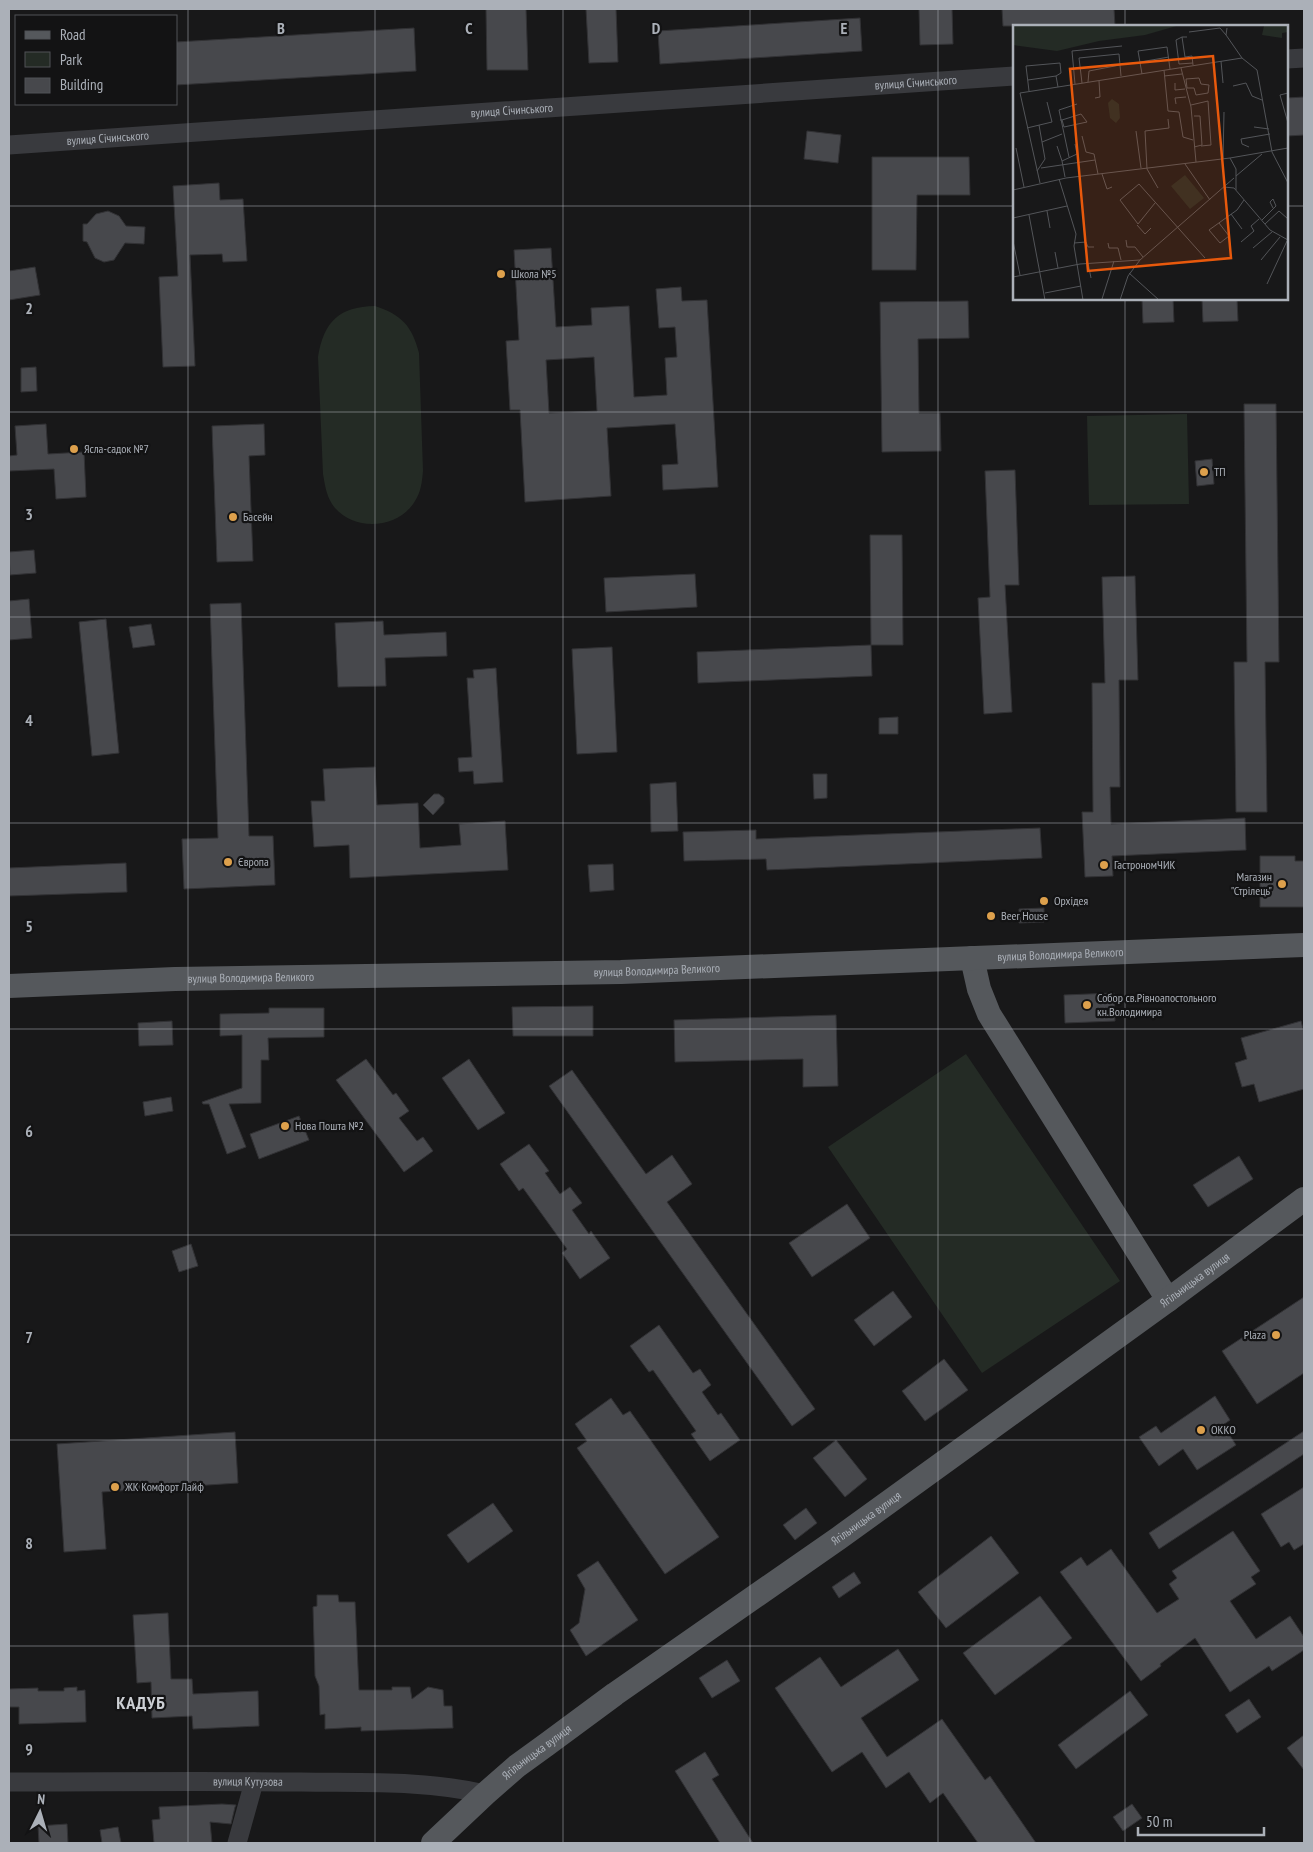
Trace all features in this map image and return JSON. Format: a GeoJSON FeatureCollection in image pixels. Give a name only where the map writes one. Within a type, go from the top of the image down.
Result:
{"type":"FeatureCollection","features":[{"type":"Feature","properties":{"kind":"main road","name":"вулиця Володимира Великого"},"geometry":{"type":"LineString","coordinates":[[9,986],[175,979],[621,972],[1304,945]]}},
{"type":"Feature","properties":{"kind":"main road"},"geometry":{"type":"LineString","coordinates":[[972,958],[979,989],[989,1014],[1168,1300]]}},
{"type":"Feature","properties":{"kind":"main road","name":"Ягільницька вулиця"},"geometry":{"type":"LineString","coordinates":[[433,1843],[518,1766],[614,1694],[839,1538],[1304,1199]]}},
{"type":"Feature","properties":{"kind":"street"},"geometry":{"type":"LineString","coordinates":[[1288,60],[1304,58]]}},
{"type":"Feature","properties":{"kind":"street","name":"вулиця Січинського"},"geometry":{"type":"LineString","coordinates":[[9,145],[1013,76]]}},
{"type":"Feature","properties":{"kind":"street","name":"вулиця Кутузова"},"geometry":{"type":"LineString","coordinates":[[9,1782],[415,1784],[452,1787],[486,1794]]}},
{"type":"Feature","properties":{"kind":"street"},"geometry":{"type":"LineString","coordinates":[[237,1843],[254,1782]]}},
{"type":"Feature","properties":{"kind":"green space"},"geometry":{"type":"Polygon","coordinates":[[[375,306],[392,313],[404,323],[413,336],[419,353],[423,471],[419,494],[407,511],[398,518],[374,524],[362,523],[340,513],[332,504],[327,493],[323,474],[318,357],[324,334],[335,318],[352,309],[375,306]]]}},
{"type":"Feature","properties":{"kind":"green space"},"geometry":{"type":"Polygon","coordinates":[[[1187,414],[1189,504],[1089,505],[1087,416],[1187,414]]]}},
{"type":"Feature","properties":{"kind":"green space"},"geometry":{"type":"Polygon","coordinates":[[[966,1054],[1120,1281],[982,1373],[828,1147],[966,1054]]]}},
{"type":"Feature","properties":{"kind":"building"},"geometry":{"type":"Polygon","coordinates":[[[486,9],[526,9],[528,70],[487,70],[486,9]]]}},
{"type":"Feature","properties":{"kind":"building"},"geometry":{"type":"Polygon","coordinates":[[[586,9],[616,9],[618,62],[589,63],[586,9]]]}},
{"type":"Feature","properties":{"kind":"building"},"geometry":{"type":"Polygon","coordinates":[[[919,9],[952,9],[953,44],[920,45],[919,9]]]}},
{"type":"Feature","properties":{"kind":"building"},"geometry":{"type":"Polygon","coordinates":[[[1002,9],[1114,9],[1115,25],[1003,26],[1002,9]]]}},
{"type":"Feature","properties":{"kind":"building"},"geometry":{"type":"Polygon","coordinates":[[[860,18],[862,51],[660,64],[658,31],[860,18]]]}},
{"type":"Feature","properties":{"kind":"building"},"geometry":{"type":"Polygon","coordinates":[[[414,28],[416,71],[178,85],[178,42],[414,28]]]}},
{"type":"Feature","properties":{"kind":"building"},"geometry":{"type":"Polygon","coordinates":[[[1304,97],[1304,135],[1288,136],[1288,98],[1304,97]]]}},
{"type":"Feature","properties":{"kind":"building"},"geometry":{"type":"Polygon","coordinates":[[[807,131],[841,135],[838,163],[804,159],[807,131]]]}},
{"type":"Feature","properties":{"kind":"building"},"geometry":{"type":"Polygon","coordinates":[[[872,157],[969,157],[970,195],[917,195],[916,270],[872,270],[872,157]]]}},
{"type":"Feature","properties":{"kind":"building"},"geometry":{"type":"Polygon","coordinates":[[[219,183],[220,200],[243,199],[247,261],[223,262],[222,254],[190,255],[195,366],[163,367],[159,277],[178,276],[173,186],[219,183]]]}},
{"type":"Feature","properties":{"kind":"building"},"geometry":{"type":"Polygon","coordinates":[[[108,211],[119,216],[126,226],[145,227],[144,244],[125,243],[114,260],[104,262],[95,258],[87,242],[83,241],[83,224],[87,224],[96,214],[108,211]]]}},
{"type":"Feature","properties":{"kind":"building"},"geometry":{"type":"Polygon","coordinates":[[[551,248],[556,327],[592,325],[591,308],[629,306],[634,397],[667,395],[665,358],[677,357],[675,327],[659,328],[656,289],[681,287],[682,301],[707,300],[718,487],[663,490],[662,465],[678,464],[675,424],[607,428],[611,496],[525,502],[520,410],[510,410],[506,341],[519,340],[514,250],[551,248]],[[594,357],[546,360],[549,413],[597,411],[594,357]]]}},
{"type":"Feature","properties":{"kind":"building"},"geometry":{"type":"Polygon","coordinates":[[[35,267],[40,295],[9,300],[9,271],[35,267]]]}},
{"type":"Feature","properties":{"kind":"building"},"geometry":{"type":"Polygon","coordinates":[[[1142,300],[1173,300],[1174,322],[1143,323],[1142,300]]]}},
{"type":"Feature","properties":{"kind":"building"},"geometry":{"type":"Polygon","coordinates":[[[1202,300],[1237,300],[1238,321],[1203,322],[1202,300]]]}},
{"type":"Feature","properties":{"kind":"building"},"geometry":{"type":"Polygon","coordinates":[[[968,301],[969,338],[918,339],[919,413],[940,413],[941,451],[882,452],[880,302],[968,301]]]}},
{"type":"Feature","properties":{"kind":"building"},"geometry":{"type":"Polygon","coordinates":[[[36,367],[37,391],[21,392],[21,368],[36,367]]]}},
{"type":"Feature","properties":{"kind":"building"},"geometry":{"type":"Polygon","coordinates":[[[1244,404],[1276,404],[1279,662],[1265,662],[1267,812],[1236,812],[1234,662],[1247,662],[1244,404]]]}},
{"type":"Feature","properties":{"kind":"building"},"geometry":{"type":"Polygon","coordinates":[[[46,424],[48,454],[84,452],[86,497],[56,499],[54,469],[9,471],[9,456],[17,455],[15,426],[46,424]]]}},
{"type":"Feature","properties":{"kind":"building","name":"Басейн"},"geometry":{"type":"Polygon","coordinates":[[[264,424],[265,455],[249,456],[253,561],[217,562],[212,426],[264,424]]]}},
{"type":"Feature","properties":{"kind":"building","name":"ТП"},"geometry":{"type":"Polygon","coordinates":[[[1212,459],[1214,484],[1197,486],[1195,461],[1212,459]]]}},
{"type":"Feature","properties":{"kind":"building"},"geometry":{"type":"Polygon","coordinates":[[[1015,470],[1019,585],[1005,585],[1012,712],[984,714],[978,598],[990,597],[985,471],[1015,470]]]}},
{"type":"Feature","properties":{"kind":"building"},"geometry":{"type":"Polygon","coordinates":[[[870,535],[902,535],[903,645],[871,645],[870,535]]]}},
{"type":"Feature","properties":{"kind":"building"},"geometry":{"type":"Polygon","coordinates":[[[34,550],[36,573],[10,575],[9,552],[34,550]]]}},
{"type":"Feature","properties":{"kind":"building"},"geometry":{"type":"Polygon","coordinates":[[[695,574],[697,607],[606,612],[604,578],[695,574]]]}},
{"type":"Feature","properties":{"kind":"building"},"geometry":{"type":"Polygon","coordinates":[[[1135,576],[1138,680],[1119,680],[1120,787],[1110,787],[1111,824],[1245,818],[1246,850],[1112,856],[1113,876],[1085,877],[1082,812],[1093,812],[1092,683],[1105,683],[1102,577],[1135,576]]]}},
{"type":"Feature","properties":{"kind":"building"},"geometry":{"type":"Polygon","coordinates":[[[29,599],[32,638],[9,640],[9,601],[29,599]]]}},
{"type":"Feature","properties":{"kind":"building"},"geometry":{"type":"Polygon","coordinates":[[[241,603],[249,836],[273,836],[275,885],[184,889],[182,839],[218,838],[210,604],[241,603]]]}},
{"type":"Feature","properties":{"kind":"building"},"geometry":{"type":"Polygon","coordinates":[[[106,619],[119,753],[92,756],[79,622],[106,619]]]}},
{"type":"Feature","properties":{"kind":"building"},"geometry":{"type":"Polygon","coordinates":[[[383,621],[384,635],[446,632],[447,656],[385,658],[386,686],[338,687],[335,623],[383,621]]]}},
{"type":"Feature","properties":{"kind":"building"},"geometry":{"type":"Polygon","coordinates":[[[151,624],[155,645],[133,648],[129,627],[151,624]]]}},
{"type":"Feature","properties":{"kind":"building"},"geometry":{"type":"Polygon","coordinates":[[[871,645],[872,676],[698,683],[697,652],[871,645]]]}},
{"type":"Feature","properties":{"kind":"building"},"geometry":{"type":"Polygon","coordinates":[[[612,647],[617,752],[577,754],[572,649],[612,647]]]}},
{"type":"Feature","properties":{"kind":"building"},"geometry":{"type":"Polygon","coordinates":[[[496,668],[503,782],[474,784],[473,771],[459,772],[458,758],[472,757],[467,678],[474,678],[473,670],[496,668]]]}},
{"type":"Feature","properties":{"kind":"building"},"geometry":{"type":"Polygon","coordinates":[[[898,717],[898,734],[879,734],[879,718],[898,717]]]}},
{"type":"Feature","properties":{"kind":"building"},"geometry":{"type":"Polygon","coordinates":[[[375,767],[377,805],[418,803],[420,848],[461,845],[459,824],[505,821],[508,870],[350,878],[349,845],[314,847],[311,801],[325,801],[323,769],[375,767]]]}},
{"type":"Feature","properties":{"kind":"building"},"geometry":{"type":"Polygon","coordinates":[[[813,774],[827,774],[827,798],[814,799],[813,774]]]}},
{"type":"Feature","properties":{"kind":"building"},"geometry":{"type":"Polygon","coordinates":[[[676,782],[678,831],[651,832],[650,784],[676,782]]]}},
{"type":"Feature","properties":{"kind":"building"},"geometry":{"type":"Polygon","coordinates":[[[434,794],[439,794],[444,798],[444,803],[433,815],[423,805],[434,794]]]}},
{"type":"Feature","properties":{"kind":"building"},"geometry":{"type":"Polygon","coordinates":[[[1040,828],[1042,858],[767,870],[766,859],[684,861],[683,832],[756,830],[756,839],[1040,828]]]}},
{"type":"Feature","properties":{"kind":"building","name":"Магазин \"Стрілець\""},"geometry":{"type":"Polygon","coordinates":[[[1260,856],[1295,856],[1295,861],[1304,861],[1304,907],[1260,907],[1260,856]]]}},
{"type":"Feature","properties":{"kind":"building"},"geometry":{"type":"Polygon","coordinates":[[[126,863],[127,892],[9,896],[9,868],[126,863]]]}},
{"type":"Feature","properties":{"kind":"building"},"geometry":{"type":"Polygon","coordinates":[[[613,864],[614,890],[590,892],[588,865],[613,864]]]}},
{"type":"Feature","properties":{"kind":"building"},"geometry":{"type":"Polygon","coordinates":[[[1044,908],[1044,922],[1019,923],[1019,909],[1044,908]]]}},
{"type":"Feature","properties":{"kind":"building"},"geometry":{"type":"Polygon","coordinates":[[[1114,993],[1115,1021],[1065,1023],[1064,995],[1114,993]]]}},
{"type":"Feature","properties":{"kind":"building"},"geometry":{"type":"Polygon","coordinates":[[[593,1006],[593,1036],[513,1036],[512,1007],[593,1006]]]}},
{"type":"Feature","properties":{"kind":"building"},"geometry":{"type":"Polygon","coordinates":[[[269,1008],[324,1008],[324,1037],[268,1038],[269,1060],[261,1060],[261,1103],[229,1104],[246,1147],[227,1154],[209,1104],[203,1104],[202,1102],[242,1088],[242,1035],[220,1036],[220,1014],[269,1013],[269,1008]]]}},
{"type":"Feature","properties":{"kind":"building"},"geometry":{"type":"Polygon","coordinates":[[[836,1015],[838,1086],[803,1087],[803,1059],[675,1062],[674,1020],[836,1015]]]}},
{"type":"Feature","properties":{"kind":"building"},"geometry":{"type":"Polygon","coordinates":[[[172,1021],[173,1045],[139,1046],[138,1023],[172,1021]]]}},
{"type":"Feature","properties":{"kind":"building"},"geometry":{"type":"Polygon","coordinates":[[[1301,1021],[1304,1033],[1304,1089],[1259,1102],[1254,1084],[1242,1087],[1235,1063],[1247,1059],[1241,1038],[1301,1021]]]}},
{"type":"Feature","properties":{"kind":"building"},"geometry":{"type":"Polygon","coordinates":[[[366,1059],[393,1095],[396,1093],[409,1111],[399,1118],[417,1141],[423,1137],[433,1151],[404,1172],[336,1080],[366,1059]]]}},
{"type":"Feature","properties":{"kind":"building"},"geometry":{"type":"Polygon","coordinates":[[[469,1059],[505,1113],[478,1130],[442,1078],[469,1059]]]}},
{"type":"Feature","properties":{"kind":"building"},"geometry":{"type":"Polygon","coordinates":[[[572,1070],[646,1174],[672,1155],[692,1184],[667,1202],[815,1409],[792,1426],[549,1086],[572,1070]]]}},
{"type":"Feature","properties":{"kind":"building"},"geometry":{"type":"Polygon","coordinates":[[[171,1097],[173,1111],[145,1116],[143,1102],[171,1097]]]}},
{"type":"Feature","properties":{"kind":"building"},"geometry":{"type":"Polygon","coordinates":[[[299,1116],[309,1140],[259,1159],[250,1134],[299,1116]]]}},
{"type":"Feature","properties":{"kind":"building"},"geometry":{"type":"Polygon","coordinates":[[[529,1144],[549,1171],[545,1173],[560,1194],[570,1187],[582,1203],[572,1210],[589,1234],[591,1231],[610,1258],[580,1279],[562,1253],[567,1249],[523,1188],[519,1191],[500,1164],[529,1144]]]}},
{"type":"Feature","properties":{"kind":"building"},"geometry":{"type":"Polygon","coordinates":[[[1239,1156],[1253,1179],[1208,1207],[1193,1185],[1239,1156]]]}},
{"type":"Feature","properties":{"kind":"building"},"geometry":{"type":"Polygon","coordinates":[[[847,1204],[870,1238],[812,1277],[789,1243],[847,1204]]]}},
{"type":"Feature","properties":{"kind":"building"},"geometry":{"type":"Polygon","coordinates":[[[191,1244],[198,1266],[179,1272],[172,1251],[191,1244]]]}},
{"type":"Feature","properties":{"kind":"building"},"geometry":{"type":"Polygon","coordinates":[[[893,1291],[912,1317],[874,1346],[854,1320],[893,1291]]]}},
{"type":"Feature","properties":{"kind":"building","name":"Plaza"},"geometry":{"type":"Polygon","coordinates":[[[1304,1297],[1304,1373],[1257,1404],[1222,1351],[1304,1297]]]}},
{"type":"Feature","properties":{"kind":"building"},"geometry":{"type":"Polygon","coordinates":[[[659,1325],[693,1373],[700,1369],[711,1385],[702,1392],[718,1415],[721,1413],[740,1440],[710,1461],[691,1434],[696,1431],[653,1370],[649,1372],[630,1346],[659,1325]]]}},
{"type":"Feature","properties":{"kind":"building"},"geometry":{"type":"Polygon","coordinates":[[[944,1359],[968,1390],[925,1421],[902,1391],[944,1359]]]}},
{"type":"Feature","properties":{"kind":"building","name":"ОККО"},"geometry":{"type":"Polygon","coordinates":[[[1215,1396],[1230,1420],[1223,1425],[1236,1445],[1197,1470],[1183,1449],[1159,1466],[1139,1437],[1156,1426],[1161,1433],[1215,1396]]]}},
{"type":"Feature","properties":{"kind":"building"},"geometry":{"type":"Polygon","coordinates":[[[611,1398],[623,1415],[630,1411],[719,1537],[665,1574],[577,1448],[587,1441],[575,1424],[611,1398]]]}},
{"type":"Feature","properties":{"kind":"building"},"geometry":{"type":"Polygon","coordinates":[[[1304,1431],[1304,1454],[1159,1549],[1149,1533],[1304,1431]]]}},
{"type":"Feature","properties":{"kind":"building","name":"ЖК Комфорт Лайф"},"geometry":{"type":"Polygon","coordinates":[[[235,1432],[238,1483],[102,1492],[106,1549],[64,1552],[57,1444],[235,1432]]]}},
{"type":"Feature","properties":{"kind":"building"},"geometry":{"type":"Polygon","coordinates":[[[836,1440],[867,1479],[845,1497],[813,1458],[836,1440]]]}},
{"type":"Feature","properties":{"kind":"building"},"geometry":{"type":"Polygon","coordinates":[[[1304,1487],[1304,1544],[1294,1550],[1289,1542],[1281,1547],[1261,1514],[1304,1487]]]}},
{"type":"Feature","properties":{"kind":"building"},"geometry":{"type":"Polygon","coordinates":[[[493,1503],[513,1531],[468,1563],[447,1535],[493,1503]]]}},
{"type":"Feature","properties":{"kind":"building"},"geometry":{"type":"Polygon","coordinates":[[[806,1508],[817,1523],[795,1540],[783,1525],[806,1508]]]}},
{"type":"Feature","properties":{"kind":"building"},"geometry":{"type":"Polygon","coordinates":[[[1233,1531],[1260,1571],[1251,1577],[1256,1584],[1230,1601],[1256,1639],[1290,1616],[1304,1637],[1304,1650],[1272,1671],[1269,1666],[1230,1692],[1195,1638],[1141,1681],[1060,1572],[1081,1557],[1087,1566],[1111,1549],[1157,1613],[1179,1599],[1169,1584],[1177,1578],[1172,1571],[1233,1531]]]}},
{"type":"Feature","properties":{"kind":"building"},"geometry":{"type":"Polygon","coordinates":[[[991,1536],[1019,1573],[946,1628],[918,1592],[991,1536]]]}},
{"type":"Feature","properties":{"kind":"building"},"geometry":{"type":"Polygon","coordinates":[[[598,1561],[638,1620],[586,1656],[570,1630],[579,1623],[585,1589],[577,1575],[598,1561]]]}},
{"type":"Feature","properties":{"kind":"building"},"geometry":{"type":"Polygon","coordinates":[[[854,1572],[861,1583],[839,1598],[832,1587],[854,1572]]]}},
{"type":"Feature","properties":{"kind":"building"},"geometry":{"type":"Polygon","coordinates":[[[317,1595],[338,1595],[339,1602],[355,1602],[359,1690],[392,1690],[392,1687],[410,1687],[412,1699],[428,1687],[443,1690],[444,1706],[452,1706],[453,1728],[361,1731],[361,1727],[325,1729],[325,1714],[320,1715],[319,1686],[315,1676],[313,1607],[317,1606],[317,1595]]]}},
{"type":"Feature","properties":{"kind":"building"},"geometry":{"type":"Polygon","coordinates":[[[1040,1596],[1072,1638],[995,1695],[963,1653],[1040,1596]]]}},
{"type":"Feature","properties":{"kind":"building"},"geometry":{"type":"Polygon","coordinates":[[[168,1613],[171,1679],[192,1679],[193,1694],[258,1691],[259,1726],[193,1729],[192,1716],[152,1718],[151,1682],[137,1683],[133,1615],[168,1613]]]}},
{"type":"Feature","properties":{"kind":"building"},"geometry":{"type":"Polygon","coordinates":[[[898,1649],[919,1680],[861,1718],[887,1757],[942,1719],[985,1780],[990,1776],[1036,1843],[978,1843],[943,1793],[930,1803],[909,1772],[886,1788],[862,1752],[832,1772],[775,1688],[820,1657],[841,1687],[898,1649]]]}},
{"type":"Feature","properties":{"kind":"building"},"geometry":{"type":"Polygon","coordinates":[[[727,1660],[740,1681],[712,1698],[699,1678],[727,1660]]]}},
{"type":"Feature","properties":{"kind":"building"},"geometry":{"type":"Polygon","coordinates":[[[77,1687],[77,1691],[85,1690],[86,1722],[19,1724],[19,1707],[9,1707],[9,1689],[38,1688],[38,1691],[64,1691],[64,1688],[77,1687]]]}},
{"type":"Feature","properties":{"kind":"building"},"geometry":{"type":"Polygon","coordinates":[[[1130,1691],[1148,1715],[1076,1769],[1058,1745],[1130,1691]]]}},
{"type":"Feature","properties":{"kind":"building"},"geometry":{"type":"Polygon","coordinates":[[[1249,1699],[1261,1717],[1237,1733],[1225,1715],[1249,1699]]]}},
{"type":"Feature","properties":{"kind":"building"},"geometry":{"type":"Polygon","coordinates":[[[1304,1735],[1304,1770],[1287,1748],[1304,1735]]]}},
{"type":"Feature","properties":{"kind":"building"},"geometry":{"type":"Polygon","coordinates":[[[705,1752],[719,1775],[712,1779],[753,1843],[720,1843],[675,1771],[705,1752]]]}},
{"type":"Feature","properties":{"kind":"building"},"geometry":{"type":"Polygon","coordinates":[[[1132,1804],[1142,1818],[1123,1831],[1113,1817],[1132,1804]]]}},
{"type":"Feature","properties":{"kind":"building"},"geometry":{"type":"Polygon","coordinates":[[[236,1805],[231,1824],[210,1822],[212,1843],[154,1843],[152,1820],[160,1819],[159,1807],[236,1805]]]}},
{"type":"Feature","properties":{"kind":"building"},"geometry":{"type":"Polygon","coordinates":[[[67,1824],[68,1843],[39,1843],[38,1826],[67,1824]]]}},
{"type":"Feature","properties":{"kind":"building"},"geometry":{"type":"Polygon","coordinates":[[[118,1827],[121,1843],[102,1843],[100,1830],[118,1827]]]}},
{"type":"Feature","properties":{"kind":"place","name":"Школа №5"},"geometry":{"type":"Point","coordinates":[501,274]}},
{"type":"Feature","properties":{"kind":"place","name":"Ясла-садок №7"},"geometry":{"type":"Point","coordinates":[74,449]}},
{"type":"Feature","properties":{"kind":"place","name":"ТП"},"geometry":{"type":"Point","coordinates":[1204,472]}},
{"type":"Feature","properties":{"kind":"place","name":"Басейн"},"geometry":{"type":"Point","coordinates":[233,517]}},
{"type":"Feature","properties":{"kind":"place","name":"Європа"},"geometry":{"type":"Point","coordinates":[228,862]}},
{"type":"Feature","properties":{"kind":"place","name":"ГастрономЧИК"},"geometry":{"type":"Point","coordinates":[1104,865]}},
{"type":"Feature","properties":{"kind":"place","name":"Магазин \"Стрілець\""},"geometry":{"type":"Point","coordinates":[1282,884]}},
{"type":"Feature","properties":{"kind":"place","name":"Орхідея"},"geometry":{"type":"Point","coordinates":[1044,901]}},
{"type":"Feature","properties":{"kind":"place","name":"Beer House"},"geometry":{"type":"Point","coordinates":[991,916]}},
{"type":"Feature","properties":{"kind":"place","name":"Собор св.Рівноапостольного кн.Володимира"},"geometry":{"type":"Point","coordinates":[1087,1005]}},
{"type":"Feature","properties":{"kind":"place","name":"Нова Пошта №2"},"geometry":{"type":"Point","coordinates":[285,1126]}},
{"type":"Feature","properties":{"kind":"place","name":"Plaza"},"geometry":{"type":"Point","coordinates":[1276,1335]}},
{"type":"Feature","properties":{"kind":"place","name":"ОККО"},"geometry":{"type":"Point","coordinates":[1201,1430]}},
{"type":"Feature","properties":{"kind":"place","name":"ЖК Комфорт Лайф"},"geometry":{"type":"Point","coordinates":[115,1487]}},
{"type":"Feature","properties":{"kind":"district","name":"КАДУБ"},"geometry":{"type":"Point","coordinates":[141,1703]}}]}
